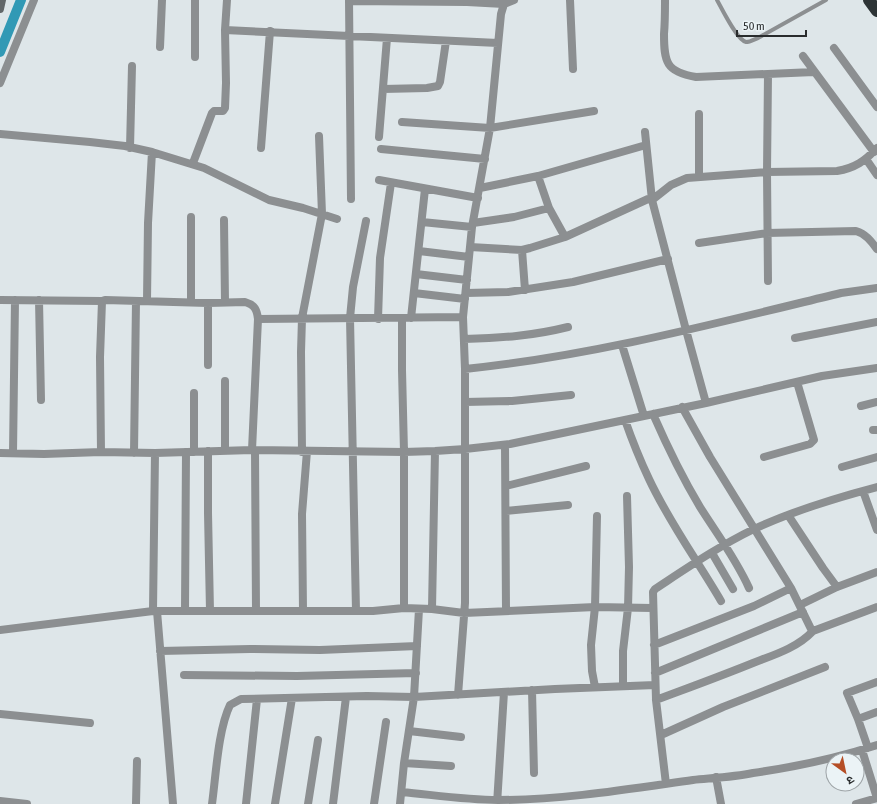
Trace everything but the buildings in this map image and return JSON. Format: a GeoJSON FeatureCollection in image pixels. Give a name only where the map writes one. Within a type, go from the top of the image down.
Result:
{"type":"FeatureCollection","features":[{"type":"Feature","properties":{"kind":"highway"},"geometry":{"type":"LineString","coordinates":[[869,0],[877,10]]}},
{"type":"Feature","properties":{"kind":"street"},"geometry":{"type":"LineString","coordinates":[[0,9],[2,0]]}},
{"type":"Feature","properties":{"kind":"street"},"geometry":{"type":"LineString","coordinates":[[0,83],[34,0]]}},
{"type":"Feature","properties":{"kind":"street"},"geometry":{"type":"LineString","coordinates":[[160,47],[162,0]]}},
{"type":"Feature","properties":{"kind":"street"},"geometry":{"type":"LineString","coordinates":[[195,0],[196,57]]}},
{"type":"Feature","properties":{"kind":"street"},"geometry":{"type":"LineString","coordinates":[[193,163],[212,113],[225,108],[225,30],[227,0]]}},
{"type":"Feature","properties":{"kind":"street"},"geometry":{"type":"LineString","coordinates":[[351,199],[349,0],[504,4],[514,0]]}},
{"type":"Feature","properties":{"kind":"street"},"geometry":{"type":"LineString","coordinates":[[570,0],[573,69]]}},
{"type":"Feature","properties":{"kind":"street"},"geometry":{"type":"LineString","coordinates":[[665,0],[664,51],[667,63],[678,73],[696,77],[814,72]]}},
{"type":"Feature","properties":{"kind":"street"},"geometry":{"type":"LineString","coordinates":[[458,695],[464,613],[465,370],[463,317],[473,225],[490,128],[501,14],[504,4]]}},
{"type":"Feature","properties":{"kind":"street"},"geometry":{"type":"LineString","coordinates":[[225,30],[498,43]]}},
{"type":"Feature","properties":{"kind":"street"},"geometry":{"type":"LineString","coordinates":[[261,148],[270,31]]}},
{"type":"Feature","properties":{"kind":"street"},"geometry":{"type":"LineString","coordinates":[[379,137],[387,38]]}},
{"type":"Feature","properties":{"kind":"street"},"geometry":{"type":"LineString","coordinates":[[383,89],[427,88],[438,86],[440,82],[446,41]]}},
{"type":"Feature","properties":{"kind":"street"},"geometry":{"type":"LineString","coordinates":[[834,48],[877,107]]}},
{"type":"Feature","properties":{"kind":"street"},"geometry":{"type":"LineString","coordinates":[[470,247],[522,250],[565,237],[648,199],[652,200],[678,181],[699,176],[767,172],[838,171],[856,166],[875,150],[802,56]]}},
{"type":"Feature","properties":{"kind":"street"},"geometry":{"type":"LineString","coordinates":[[130,148],[132,66]]}},
{"type":"Feature","properties":{"kind":"street"},"geometry":{"type":"LineString","coordinates":[[768,74],[768,281]]}},
{"type":"Feature","properties":{"kind":"street"},"geometry":{"type":"LineString","coordinates":[[402,122],[490,128],[594,111]]}},
{"type":"Feature","properties":{"kind":"street"},"geometry":{"type":"LineString","coordinates":[[699,114],[699,176]]}},
{"type":"Feature","properties":{"kind":"street"},"geometry":{"type":"LineString","coordinates":[[645,132],[652,200],[706,403]]}},
{"type":"Feature","properties":{"kind":"street"},"geometry":{"type":"LineString","coordinates":[[0,134],[90,142],[152,152],[193,163],[269,200],[303,208],[337,219]]}},
{"type":"Feature","properties":{"kind":"street"},"geometry":{"type":"LineString","coordinates":[[303,611],[302,514],[304,452],[301,352],[302,318],[322,214],[319,136]]}},
{"type":"Feature","properties":{"kind":"street"},"geometry":{"type":"LineString","coordinates":[[480,188],[538,176],[646,145]]}},
{"type":"Feature","properties":{"kind":"street"},"geometry":{"type":"LineString","coordinates":[[381,149],[484,159]]}},
{"type":"Feature","properties":{"kind":"street"},"geometry":{"type":"LineString","coordinates":[[147,301],[148,223],[152,152]]}},
{"type":"Feature","properties":{"kind":"street"},"geometry":{"type":"LineString","coordinates":[[866,159],[877,175]]}},
{"type":"Feature","properties":{"kind":"street"},"geometry":{"type":"LineString","coordinates":[[538,176],[549,208],[565,237]]}},
{"type":"Feature","properties":{"kind":"street"},"geometry":{"type":"LineString","coordinates":[[379,180],[478,198]]}},
{"type":"Feature","properties":{"kind":"street"},"geometry":{"type":"LineString","coordinates":[[378,318],[380,258],[391,183]]}},
{"type":"Feature","properties":{"kind":"street"},"geometry":{"type":"LineString","coordinates":[[404,608],[404,452],[402,370],[407,318],[414,293],[425,189]]}},
{"type":"Feature","properties":{"kind":"street"},"geometry":{"type":"LineString","coordinates":[[422,222],[473,225],[549,208]]}},
{"type":"Feature","properties":{"kind":"street"},"geometry":{"type":"LineString","coordinates":[[191,217],[191,302]]}},
{"type":"Feature","properties":{"kind":"street"},"geometry":{"type":"LineString","coordinates":[[224,220],[225,302]]}},
{"type":"Feature","properties":{"kind":"street"},"geometry":{"type":"LineString","coordinates":[[356,611],[350,318],[353,287],[366,221]]}},
{"type":"Feature","properties":{"kind":"street"},"geometry":{"type":"LineString","coordinates":[[699,243],[767,233],[856,231],[867,236],[877,249]]}},
{"type":"Feature","properties":{"kind":"street"},"geometry":{"type":"LineString","coordinates":[[522,250],[525,290]]}},
{"type":"Feature","properties":{"kind":"street"},"geometry":{"type":"LineString","coordinates":[[419,251],[469,257]]}},
{"type":"Feature","properties":{"kind":"street"},"geometry":{"type":"LineString","coordinates":[[414,293],[466,296],[525,290],[595,278],[668,259]]}},
{"type":"Feature","properties":{"kind":"street"},"geometry":{"type":"LineString","coordinates":[[416,274],[467,280]]}},
{"type":"Feature","properties":{"kind":"street"},"geometry":{"type":"LineString","coordinates":[[465,370],[505,365],[622,345],[841,293],[877,288]]}},
{"type":"Feature","properties":{"kind":"street"},"geometry":{"type":"LineString","coordinates":[[0,300],[105,300],[208,303],[245,302],[251,304],[257,311],[258,319],[253,450],[256,611]]}},
{"type":"Feature","properties":{"kind":"street"},"geometry":{"type":"LineString","coordinates":[[14,453],[15,300]]}},
{"type":"Feature","properties":{"kind":"street"},"geometry":{"type":"LineString","coordinates":[[39,300],[41,400]]}},
{"type":"Feature","properties":{"kind":"street"},"geometry":{"type":"LineString","coordinates":[[100,452],[100,357],[102,301]]}},
{"type":"Feature","properties":{"kind":"street"},"geometry":{"type":"LineString","coordinates":[[134,453],[136,301]]}},
{"type":"Feature","properties":{"kind":"street"},"geometry":{"type":"LineString","coordinates":[[208,303],[208,365]]}},
{"type":"Feature","properties":{"kind":"street"},"geometry":{"type":"LineString","coordinates":[[258,319],[463,317]]}},
{"type":"Feature","properties":{"kind":"street"},"geometry":{"type":"LineString","coordinates":[[795,338],[877,322]]}},
{"type":"Feature","properties":{"kind":"street"},"geometry":{"type":"LineString","coordinates":[[464,339],[514,337],[568,327]]}},
{"type":"Feature","properties":{"kind":"street"},"geometry":{"type":"LineString","coordinates":[[622,345],[644,416]]}},
{"type":"Feature","properties":{"kind":"street"},"geometry":{"type":"LineString","coordinates":[[0,453],[154,453],[253,450],[304,452],[404,452],[465,449],[505,445],[706,403],[822,376],[877,368]]}},
{"type":"Feature","properties":{"kind":"street"},"geometry":{"type":"LineString","coordinates":[[225,381],[225,451]]}},
{"type":"Feature","properties":{"kind":"street"},"geometry":{"type":"LineString","coordinates":[[764,457],[810,444],[814,440],[797,382]]}},
{"type":"Feature","properties":{"kind":"street"},"geometry":{"type":"LineString","coordinates":[[185,611],[190,452],[194,393]]}},
{"type":"Feature","properties":{"kind":"street"},"geometry":{"type":"LineString","coordinates":[[465,402],[512,401],[571,395]]}},
{"type":"Feature","properties":{"kind":"street"},"geometry":{"type":"LineString","coordinates":[[862,406],[877,402]]}},
{"type":"Feature","properties":{"kind":"street"},"geometry":{"type":"LineString","coordinates":[[682,407],[753,530],[791,588],[812,631]]}},
{"type":"Feature","properties":{"kind":"street"},"geometry":{"type":"LineString","coordinates":[[653,414],[673,458],[700,507],[740,568],[749,588]]}},
{"type":"Feature","properties":{"kind":"street"},"geometry":{"type":"LineString","coordinates":[[625,420],[634,445],[650,480],[670,518],[698,562],[720,601]]}},
{"type":"Feature","properties":{"kind":"street"},"geometry":{"type":"LineString","coordinates":[[505,445],[506,610]]}},
{"type":"Feature","properties":{"kind":"street"},"geometry":{"type":"LineString","coordinates":[[208,451],[210,611]]}},
{"type":"Feature","properties":{"kind":"street"},"geometry":{"type":"LineString","coordinates":[[432,609],[434,451]]}},
{"type":"Feature","properties":{"kind":"street"},"geometry":{"type":"LineString","coordinates":[[154,453],[155,611],[160,651],[173,804]]}},
{"type":"Feature","properties":{"kind":"street"},"geometry":{"type":"LineString","coordinates":[[842,467],[877,457]]}},
{"type":"Feature","properties":{"kind":"street"},"geometry":{"type":"LineString","coordinates":[[506,486],[586,466]]}},
{"type":"Feature","properties":{"kind":"street"},"geometry":{"type":"LineString","coordinates":[[666,784],[655,685],[652,594],[655,589],[725,544],[753,530],[788,515],[877,487]]}},
{"type":"Feature","properties":{"kind":"street"},"geometry":{"type":"LineString","coordinates":[[863,491],[877,530]]}},
{"type":"Feature","properties":{"kind":"street"},"geometry":{"type":"LineString","coordinates":[[623,686],[623,651],[628,608],[629,567],[627,496]]}},
{"type":"Feature","properties":{"kind":"street"},"geometry":{"type":"LineString","coordinates":[[506,511],[568,505]]}},
{"type":"Feature","properties":{"kind":"street"},"geometry":{"type":"LineString","coordinates":[[788,515],[837,587]]}},
{"type":"Feature","properties":{"kind":"street"},"geometry":{"type":"LineString","coordinates":[[595,687],[591,655],[595,607],[597,516]]}},
{"type":"Feature","properties":{"kind":"street"},"geometry":{"type":"LineString","coordinates":[[712,553],[733,589]]}},
{"type":"Feature","properties":{"kind":"street"},"geometry":{"type":"LineString","coordinates":[[655,673],[802,609],[837,587],[877,572]]}},
{"type":"Feature","properties":{"kind":"street"},"geometry":{"type":"LineString","coordinates":[[654,645],[754,606],[791,588]]}},
{"type":"Feature","properties":{"kind":"street"},"geometry":{"type":"LineString","coordinates":[[0,630],[155,611],[356,611],[404,608],[432,609],[464,613],[595,607],[652,608]]}},
{"type":"Feature","properties":{"kind":"street"},"geometry":{"type":"LineString","coordinates":[[656,700],[736,670],[796,645],[806,638],[812,631],[877,607]]}},
{"type":"Feature","properties":{"kind":"street"},"geometry":{"type":"LineString","coordinates":[[400,804],[404,763],[414,697],[419,609]]}},
{"type":"Feature","properties":{"kind":"street"},"geometry":{"type":"LineString","coordinates":[[160,651],[250,649],[320,650],[417,646]]}},
{"type":"Feature","properties":{"kind":"street"},"geometry":{"type":"LineString","coordinates":[[661,735],[723,707],[825,667]]}},
{"type":"Feature","properties":{"kind":"street"},"geometry":{"type":"LineString","coordinates":[[184,675],[297,676],[416,673]]}},
{"type":"Feature","properties":{"kind":"street"},"geometry":{"type":"LineString","coordinates":[[856,804],[877,798],[874,778],[858,719],[847,694],[877,682]]}},
{"type":"Feature","properties":{"kind":"street"},"geometry":{"type":"LineString","coordinates":[[212,804],[220,739],[227,711],[230,705],[236,701],[292,698],[414,697],[655,685]]}},
{"type":"Feature","properties":{"kind":"street"},"geometry":{"type":"LineString","coordinates":[[532,690],[534,773]]}},
{"type":"Feature","properties":{"kind":"street"},"geometry":{"type":"LineString","coordinates":[[497,802],[504,692]]}},
{"type":"Feature","properties":{"kind":"street"},"geometry":{"type":"LineString","coordinates":[[333,804],[346,697]]}},
{"type":"Feature","properties":{"kind":"street"},"geometry":{"type":"LineString","coordinates":[[275,804],[292,698]]}},
{"type":"Feature","properties":{"kind":"street"},"geometry":{"type":"LineString","coordinates":[[246,804],[257,699]]}},
{"type":"Feature","properties":{"kind":"street"},"geometry":{"type":"LineString","coordinates":[[858,719],[877,712]]}},
{"type":"Feature","properties":{"kind":"street"},"geometry":{"type":"LineString","coordinates":[[0,714],[90,723]]}},
{"type":"Feature","properties":{"kind":"street"},"geometry":{"type":"LineString","coordinates":[[374,804],[386,722]]}},
{"type":"Feature","properties":{"kind":"street"},"geometry":{"type":"LineString","coordinates":[[409,731],[461,737]]}},
{"type":"Feature","properties":{"kind":"street"},"geometry":{"type":"LineString","coordinates":[[308,804],[318,740]]}},
{"type":"Feature","properties":{"kind":"street"},"geometry":{"type":"LineString","coordinates":[[402,792],[497,802],[536,801],[716,777],[752,774],[808,764],[877,745]]}},
{"type":"Feature","properties":{"kind":"street"},"geometry":{"type":"LineString","coordinates":[[136,804],[137,761]]}},
{"type":"Feature","properties":{"kind":"street"},"geometry":{"type":"LineString","coordinates":[[404,763],[451,766]]}},
{"type":"Feature","properties":{"kind":"street"},"geometry":{"type":"LineString","coordinates":[[716,777],[720,804]]}},
{"type":"Feature","properties":{"kind":"street"},"geometry":{"type":"LineString","coordinates":[[0,800],[27,804]]}},
{"type":"Feature","properties":{"kind":"lane"},"geometry":{"type":"LineString","coordinates":[[717,0],[735,31],[745,42],[758,38],[826,0]]}},
{"type":"Feature","properties":{"kind":"waterway"},"geometry":{"type":"LineString","coordinates":[[0,52],[21,0]]}}]}
